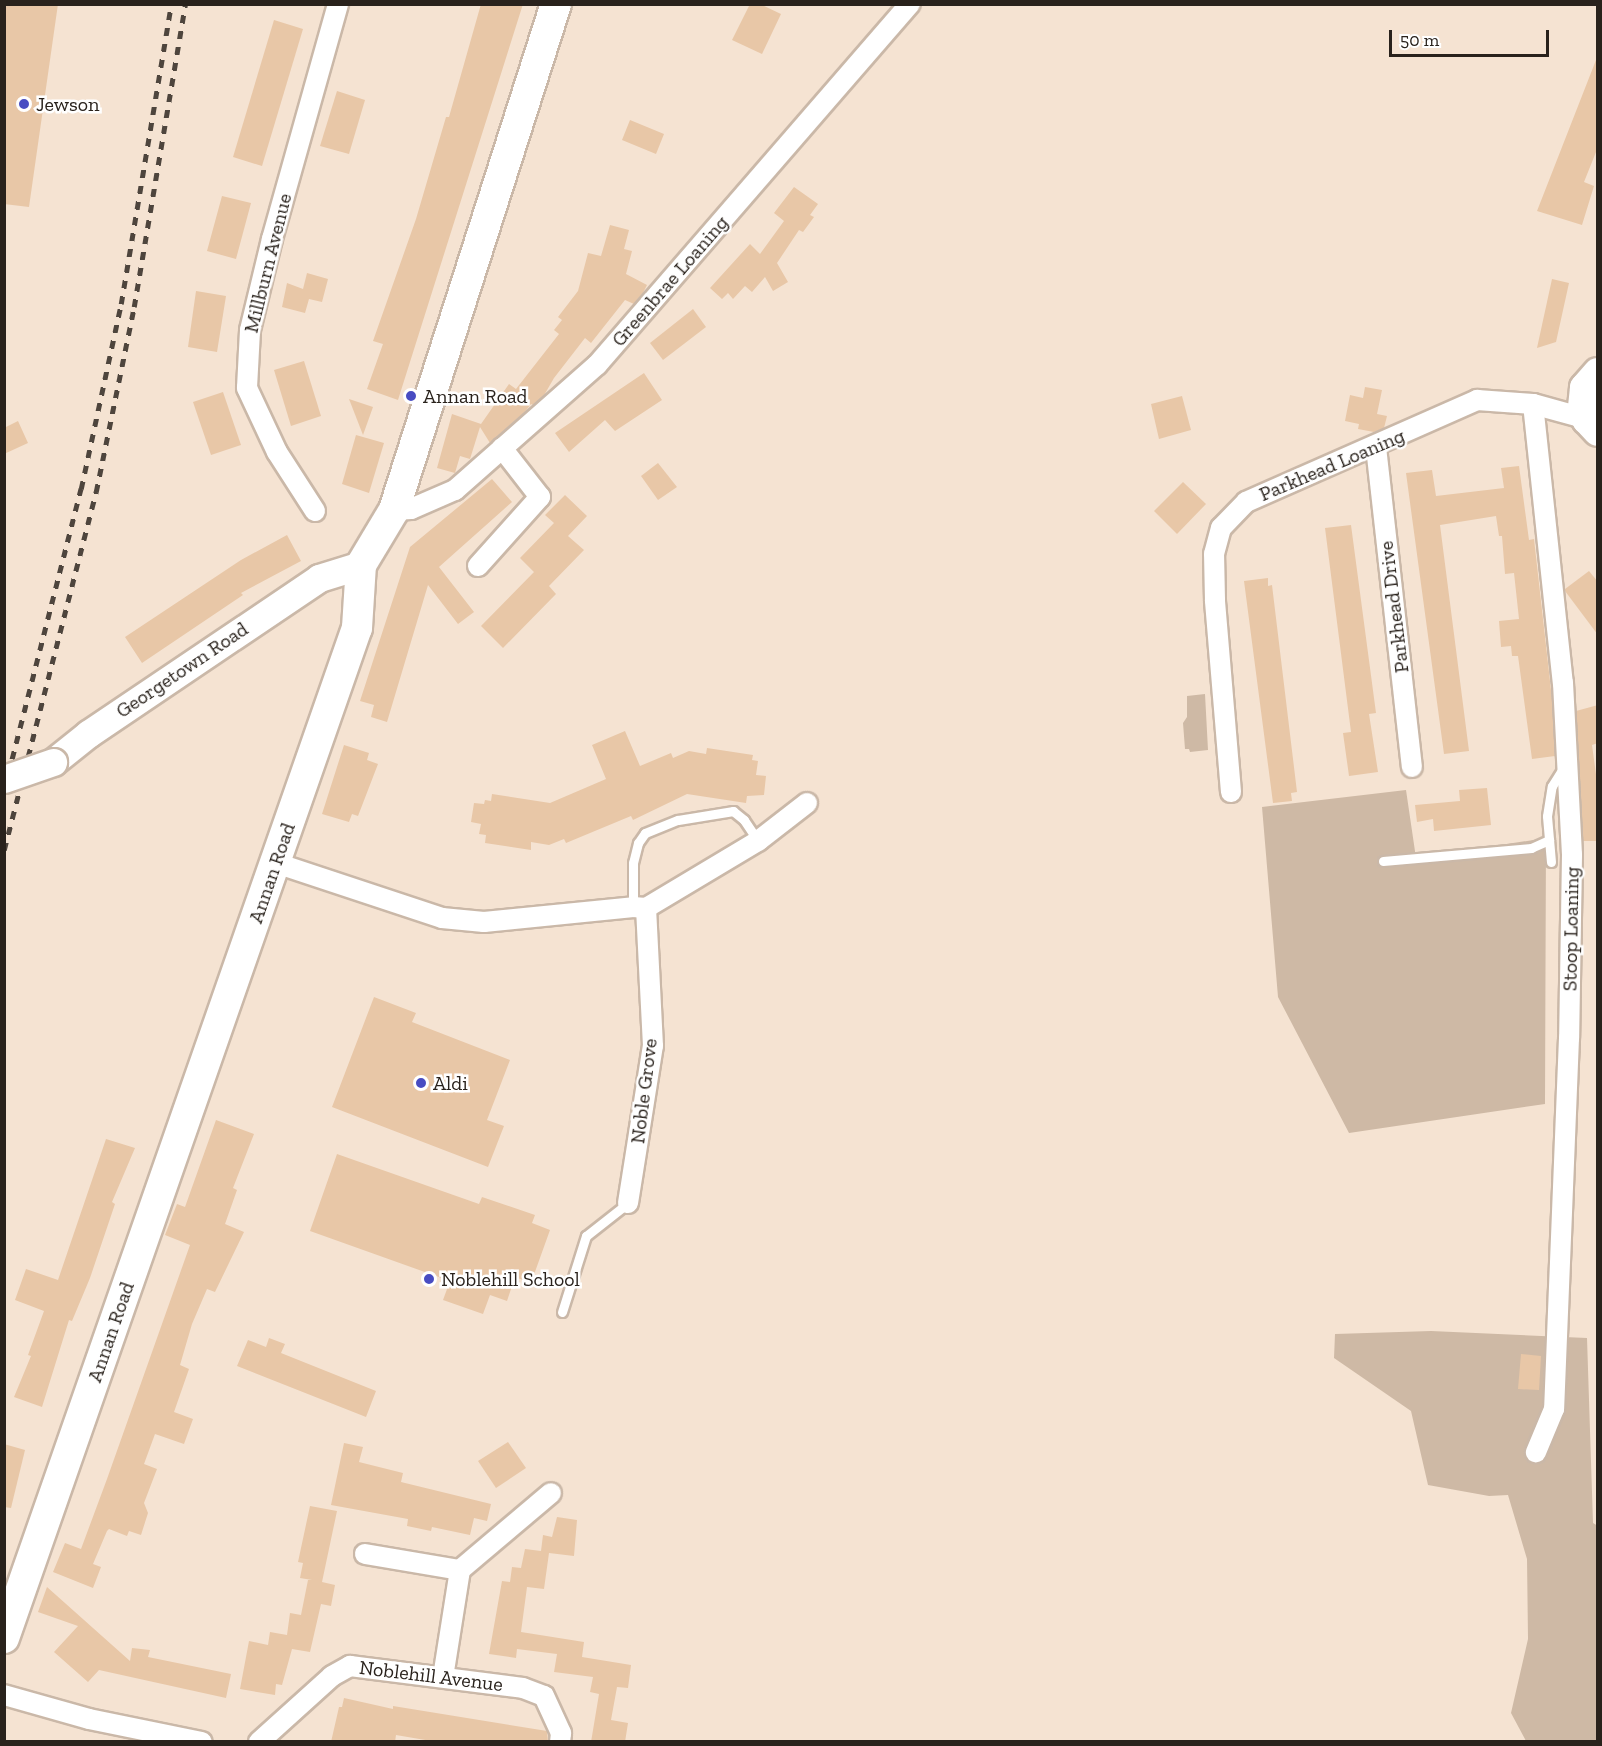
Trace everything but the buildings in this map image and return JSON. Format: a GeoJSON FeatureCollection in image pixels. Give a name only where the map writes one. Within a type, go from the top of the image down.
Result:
{"type":"FeatureCollection","features":[{"type":"Feature","properties":{"kind":"main road","name":"Annan Road"},"geometry":{"type":"LineString","coordinates":[[4,1638],[357,628],[361,565],[394,510],[556,4]]}},
{"type":"Feature","properties":{"kind":"street","name":"Millburn Avenue"},"geometry":{"type":"LineString","coordinates":[[315,511],[277,452],[247,387],[250,330],[272,239],[338,4]]}},
{"type":"Feature","properties":{"kind":"street","name":"Greenbrae Loaning"},"geometry":{"type":"LineString","coordinates":[[394,510],[411,509],[455,490],[597,365],[910,4]]}},
{"type":"Feature","properties":{"kind":"street","name":"Parkhead Loaning"},"geometry":{"type":"LineString","coordinates":[[1231,792],[1215,600],[1214,554],[1221,528],[1246,502],[1376,447],[1478,400],[1533,404],[1593,393]]}},
{"type":"Feature","properties":{"kind":"street","name":"Stoop Loaning"},"geometry":{"type":"LineString","coordinates":[[1533,404],[1563,683],[1572,855],[1569,1038],[1555,1397],[1554,1409],[1536,1452]]}},
{"type":"Feature","properties":{"kind":"street","name":"Parkhead Drive"},"geometry":{"type":"LineString","coordinates":[[1376,447],[1412,767]]}},
{"type":"Feature","properties":{"kind":"street"},"geometry":{"type":"LineString","coordinates":[[478,566],[540,497],[502,448]]}},
{"type":"Feature","properties":{"kind":"street","name":"Georgetown Road"},"geometry":{"type":"LineString","coordinates":[[4,779],[52,762],[88,734],[319,578],[361,565]]}},
{"type":"Feature","properties":{"kind":"street"},"geometry":{"type":"LineString","coordinates":[[276,863],[442,918],[484,922],[640,907],[758,841],[807,802]]}},
{"type":"Feature","properties":{"kind":"street","name":"Noble Grove"},"geometry":{"type":"LineString","coordinates":[[628,1203],[653,1046],[640,907]]}},
{"type":"Feature","properties":{"kind":"street"},"geometry":{"type":"LineString","coordinates":[[443,1677],[460,1570],[550,1493]]}},
{"type":"Feature","properties":{"kind":"street"},"geometry":{"type":"LineString","coordinates":[[365,1554],[460,1570]]}},
{"type":"Feature","properties":{"kind":"street","name":"Noblehill Avenue"},"geometry":{"type":"LineString","coordinates":[[260,1742],[332,1676],[350,1666],[523,1688],[544,1696],[561,1733],[560,1742]]}},
{"type":"Feature","properties":{"kind":"street"},"geometry":{"type":"LineString","coordinates":[[4,1695],[89,1719],[197,1741]]}},
{"type":"Feature","properties":{"kind":"lane"},"geometry":{"type":"LineString","coordinates":[[1551,862],[1547,816],[1552,786],[1567,762]]}},
{"type":"Feature","properties":{"kind":"lane"},"geometry":{"type":"LineString","coordinates":[[640,907],[633,863],[638,843],[645,833],[678,820],[733,811],[744,820],[758,841]]}},
{"type":"Feature","properties":{"kind":"lane"},"geometry":{"type":"LineString","coordinates":[[1383,861],[1531,848],[1549,840]]}},
{"type":"Feature","properties":{"kind":"lane"},"geometry":{"type":"LineString","coordinates":[[562,1312],[586,1236],[611,1219],[628,1203]]}},
{"type":"Feature","properties":{"kind":"shaded area"},"geometry":{"type":"Polygon","coordinates":[[[1205,694],[1208,750],[1190,752],[1189,749],[1185,749],[1183,723],[1187,717],[1187,696],[1205,694]]]}},
{"type":"Feature","properties":{"kind":"shaded area"},"geometry":{"type":"Polygon","coordinates":[[[1406,790],[1416,858],[1546,838],[1545,1104],[1349,1133],[1278,997],[1262,807],[1406,790]]]}},
{"type":"Feature","properties":{"kind":"shaded area"},"geometry":{"type":"Polygon","coordinates":[[[1431,1331],[1587,1338],[1593,1523],[1598,1526],[1597,1741],[1526,1741],[1511,1713],[1528,1639],[1527,1559],[1508,1495],[1489,1496],[1428,1485],[1411,1411],[1334,1358],[1335,1334],[1431,1331]]]}},
{"type":"Feature","properties":{"kind":"railway"},"geometry":{"type":"LineString","coordinates":[[4,790],[81,489],[121,304],[171,4]]}},
{"type":"Feature","properties":{"kind":"railway"},"geometry":{"type":"LineString","coordinates":[[4,850],[96,492],[134,307],[185,4]]}},
{"type":"Feature","properties":{"kind":"place","name":"Jewson"},"geometry":{"type":"Point","coordinates":[24,104]}},
{"type":"Feature","properties":{"kind":"place","name":"Annan Road"},"geometry":{"type":"Point","coordinates":[411,396]}},
{"type":"Feature","properties":{"kind":"place","name":"Aldi"},"geometry":{"type":"Point","coordinates":[421,1083]}},
{"type":"Feature","properties":{"kind":"place","name":"Noblehill School"},"geometry":{"type":"Point","coordinates":[429,1279]}}]}
